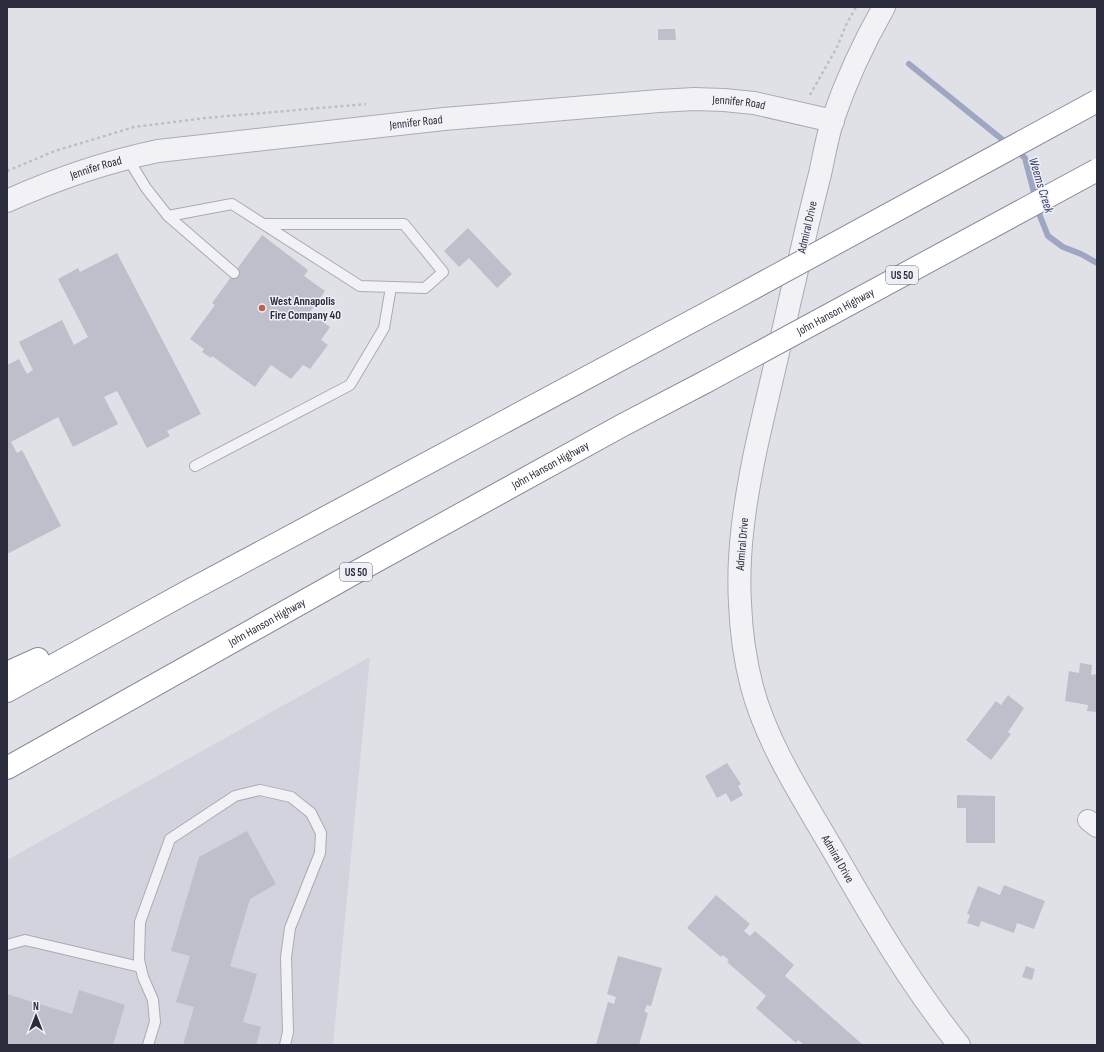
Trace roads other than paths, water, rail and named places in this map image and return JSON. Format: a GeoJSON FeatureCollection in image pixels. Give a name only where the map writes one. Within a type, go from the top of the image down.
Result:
{"type":"FeatureCollection","features":[{"type":"Feature","properties":{"kind":"highway"},"geometry":{"type":"LineString","coordinates":[[7,691],[185,593],[724,304],[1097,101]]}},
{"type":"Feature","properties":{"kind":"highway","name":"John Hanson Highway"},"geometry":{"type":"LineString","coordinates":[[7,768],[358,571],[621,426],[1097,170]]}},
{"type":"Feature","properties":{"kind":"highway"},"geometry":{"type":"LineString","coordinates":[[7,673],[185,593]]}},
{"type":"Feature","properties":{"kind":"street","name":"Admiral Drive"},"geometry":{"type":"LineString","coordinates":[[884,7],[857,60],[833,121],[760,430],[746,505],[741,544],[740,603],[746,661],[752,688],[762,717],[788,771],[879,930],[935,1014],[959,1045]]}},
{"type":"Feature","properties":{"kind":"street","name":"Jennifer Road"},"geometry":{"type":"LineString","coordinates":[[7,201],[68,175],[127,157],[158,151],[436,120],[659,101],[716,100],[754,103],[833,121]]}},
{"type":"Feature","properties":{"kind":"lane"},"geometry":{"type":"LineString","coordinates":[[127,157],[146,188],[168,216],[234,273]]}},
{"type":"Feature","properties":{"kind":"lane"},"geometry":{"type":"LineString","coordinates":[[168,216],[232,204],[263,224],[360,286],[425,288],[443,272],[404,224],[263,224]]}},
{"type":"Feature","properties":{"kind":"lane"},"geometry":{"type":"LineString","coordinates":[[195,466],[350,385],[384,328],[391,287]]}},
{"type":"Feature","properties":{"kind":"lane"},"geometry":{"type":"LineString","coordinates":[[148,1045],[155,1022],[153,1000],[140,968],[140,922],[170,839],[235,796],[260,790],[292,798],[311,813],[321,833],[320,853],[290,928],[286,957],[288,1032],[285,1045]]}},
{"type":"Feature","properties":{"kind":"lane"},"geometry":{"type":"LineString","coordinates":[[7,945],[24,940],[140,968]]}},
{"type":"Feature","properties":{"kind":"waterway","name":"Weems Creek"},"geometry":{"type":"LineString","coordinates":[[909,64],[1009,145]]}},
{"type":"Feature","properties":{"kind":"waterway","name":"Weems Creek"},"geometry":{"type":"LineString","coordinates":[[1016,150],[1025,158],[1040,216],[1048,236],[1063,247],[1081,254],[1097,263]]}},
{"type":"Feature","properties":{"kind":"place","name":"West Annapolis Fire Company 40"},"geometry":{"type":"Point","coordinates":[262,308]}}]}
